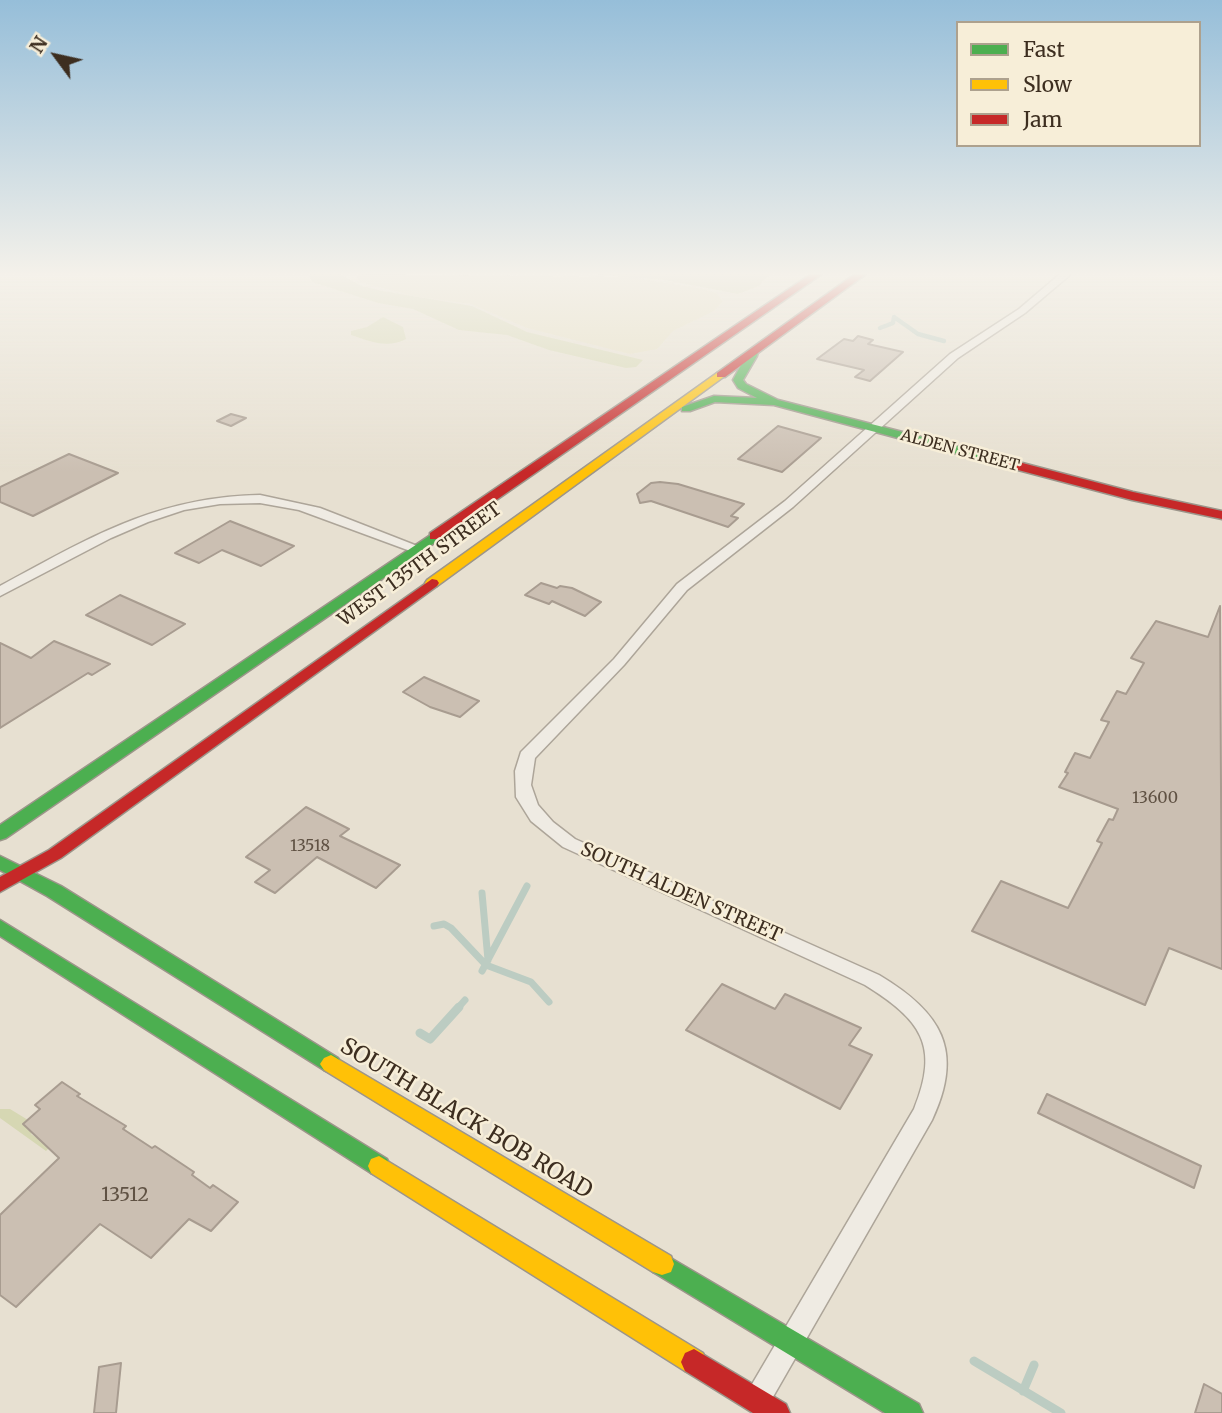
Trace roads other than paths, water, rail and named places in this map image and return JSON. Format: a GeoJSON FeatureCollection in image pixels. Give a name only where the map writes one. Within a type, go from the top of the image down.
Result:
{"type":"FeatureCollection","features":[{"type":"Feature","properties":{"kind":"main road","name":"WEST 135TH STREET"},"geometry":{"type":"LineString","coordinates":[[0,834],[721,340]]}},
{"type":"Feature","properties":{"kind":"main road","name":"WEST 135TH STREET"},"geometry":{"type":"LineString","coordinates":[[0,885],[55,854],[769,340]]}},
{"type":"Feature","properties":{"kind":"main road","name":"ALDEN STREET"},"geometry":{"type":"LineString","coordinates":[[752,352],[752,358],[740,371],[738,380],[742,386],[774,402],[1132,496],[1222,515]]}},
{"type":"Feature","properties":{"kind":"main road"},"geometry":{"type":"LineString","coordinates":[[536,508],[550,508],[697,403],[725,399],[774,402]]}},
{"type":"Feature","properties":{"kind":"main road","name":"SOUTH BLACK BOB ROAD"},"geometry":{"type":"LineString","coordinates":[[0,862],[54,891],[367,1086],[910,1413]]}},
{"type":"Feature","properties":{"kind":"main road"},"geometry":{"type":"LineString","coordinates":[[0,927],[170,1037],[777,1413]]}},
{"type":"Feature","properties":{"kind":"street","name":"SOUTH ALDEN STREET"},"geometry":{"type":"LineString","coordinates":[[757,1400],[789,1340],[814,1305],[925,1113],[937,1084],[939,1054],[929,1026],[903,1000],[872,981],[569,843],[545,827],[530,811],[522,771],[527,756],[619,662],[682,587],[789,504],[954,356],[978,340]]}},
{"type":"Feature","properties":{"kind":"street"},"geometry":{"type":"LineString","coordinates":[[0,592],[140,520],[186,506],[225,500],[281,502],[303,506],[418,548]]}},
{"type":"Feature","properties":{"kind":"waterway"},"geometry":{"type":"LineString","coordinates":[[940,340],[944,341]]}},
{"type":"Feature","properties":{"kind":"waterway"},"geometry":{"type":"LineString","coordinates":[[488,960],[527,886]]}},
{"type":"Feature","properties":{"kind":"waterway"},"geometry":{"type":"LineString","coordinates":[[482,893],[488,960]]}},
{"type":"Feature","properties":{"kind":"waterway"},"geometry":{"type":"LineString","coordinates":[[434,926],[444,924],[451,928],[485,964]]}},
{"type":"Feature","properties":{"kind":"waterway"},"geometry":{"type":"LineString","coordinates":[[485,964],[488,960]]}},
{"type":"Feature","properties":{"kind":"waterway"},"geometry":{"type":"LineString","coordinates":[[482,971],[485,964]]}},
{"type":"Feature","properties":{"kind":"waterway"},"geometry":{"type":"LineString","coordinates":[[485,964],[531,982],[549,1002]]}},
{"type":"Feature","properties":{"kind":"waterway"},"geometry":{"type":"LineString","coordinates":[[457,1009],[465,1000]]}},
{"type":"Feature","properties":{"kind":"waterway"},"geometry":{"type":"LineString","coordinates":[[420,1033],[430,1039],[459,1007]]}},
{"type":"Feature","properties":{"kind":"waterway"},"geometry":{"type":"LineString","coordinates":[[974,1361],[1023,1390]]}},
{"type":"Feature","properties":{"kind":"waterway"},"geometry":{"type":"LineString","coordinates":[[1023,1390],[1034,1365]]}},
{"type":"Feature","properties":{"kind":"waterway"},"geometry":{"type":"LineString","coordinates":[[1023,1390],[1061,1413]]}}]}
